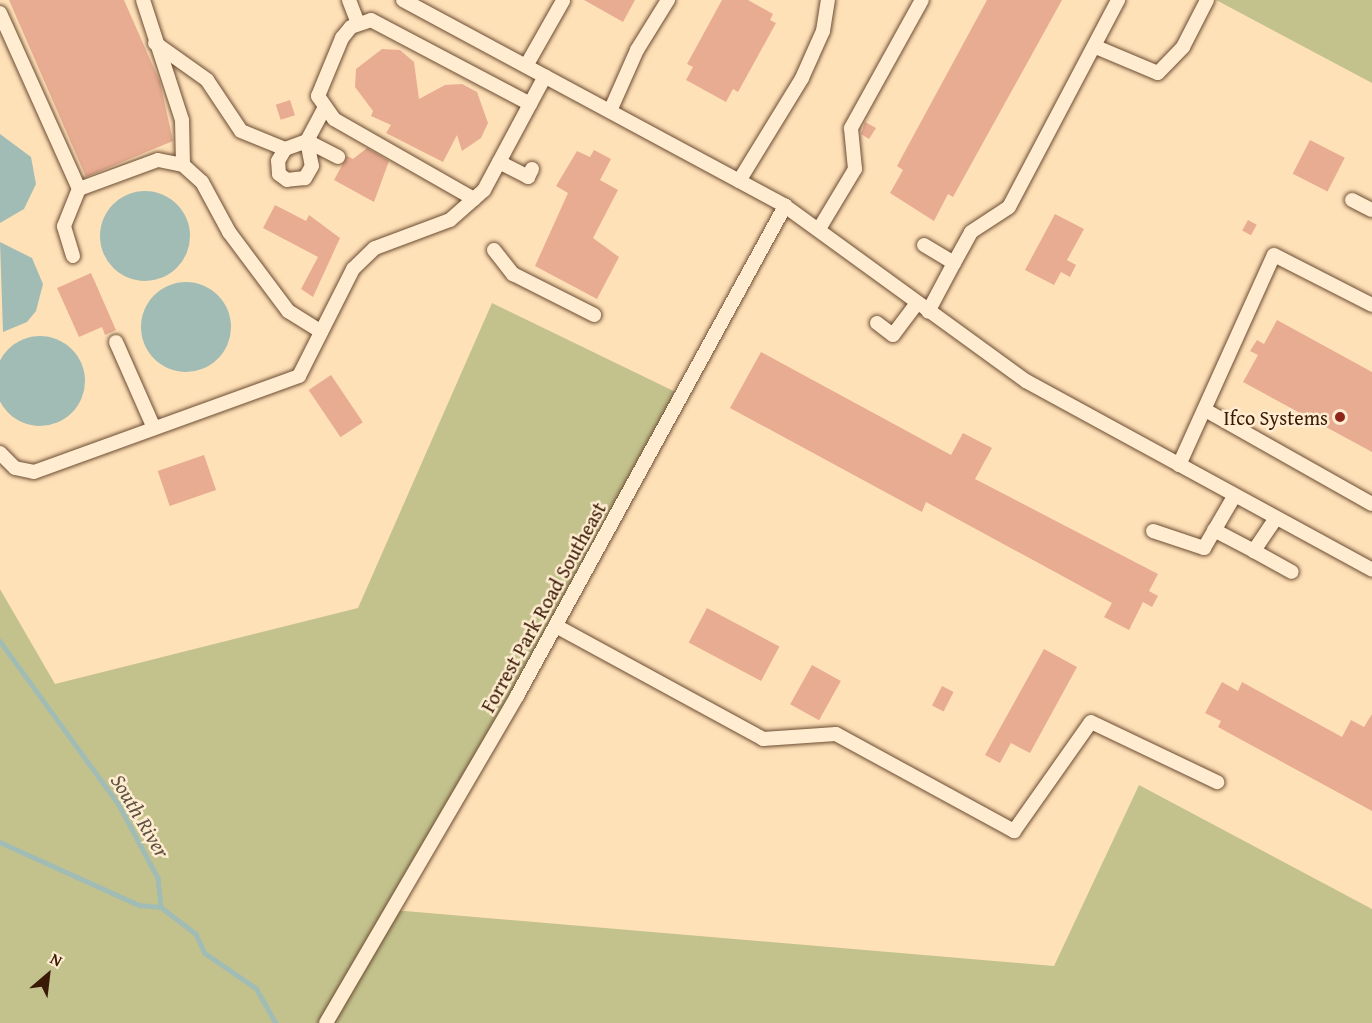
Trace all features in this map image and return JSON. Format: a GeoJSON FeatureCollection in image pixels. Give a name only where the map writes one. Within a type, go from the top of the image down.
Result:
{"type":"FeatureCollection","features":[{"type":"Feature","properties":{"kind":"street"},"geometry":{"type":"LineString","coordinates":[[143,0],[155,43],[182,120],[183,165]]}},
{"type":"Feature","properties":{"kind":"street"},"geometry":{"type":"LineString","coordinates":[[403,0],[785,206],[1026,381],[1372,570]]}},
{"type":"Feature","properties":{"kind":"street"},"geometry":{"type":"LineString","coordinates":[[610,111],[637,50],[668,0]]}},
{"type":"Feature","properties":{"kind":"street"},"geometry":{"type":"LineString","coordinates":[[739,181],[801,78],[823,31],[828,0]]}},
{"type":"Feature","properties":{"kind":"street"},"geometry":{"type":"LineString","coordinates":[[819,229],[855,169],[851,128],[922,0]]}},
{"type":"Feature","properties":{"kind":"street"},"geometry":{"type":"LineString","coordinates":[[877,323],[893,335],[923,308],[954,263],[971,232],[1009,207],[1096,47],[1118,0]]}},
{"type":"Feature","properties":{"kind":"street"},"geometry":{"type":"LineString","coordinates":[[1096,47],[1158,73],[1184,47],[1207,0]]}},
{"type":"Feature","properties":{"kind":"street"},"geometry":{"type":"LineString","coordinates":[[526,66],[563,1]]}},
{"type":"Feature","properties":{"kind":"street"},"geometry":{"type":"LineString","coordinates":[[352,2],[358,23]]}},
{"type":"Feature","properties":{"kind":"street"},"geometry":{"type":"LineString","coordinates":[[0,13],[79,189],[64,226],[73,256]]}},
{"type":"Feature","properties":{"kind":"street"},"geometry":{"type":"LineString","coordinates":[[474,199],[334,119],[318,96],[323,77],[342,38],[358,23],[371,20],[530,104]]}},
{"type":"Feature","properties":{"kind":"street"},"geometry":{"type":"LineString","coordinates":[[155,43],[207,80],[241,131],[285,149],[307,141],[338,158]]}},
{"type":"Feature","properties":{"kind":"street"},"geometry":{"type":"LineString","coordinates":[[0,453],[15,468],[34,472],[299,376],[353,269],[375,248],[450,220],[474,199],[499,162],[545,76]]}},
{"type":"Feature","properties":{"kind":"street"},"geometry":{"type":"LineString","coordinates":[[285,149],[279,174],[296,183],[312,166],[307,141],[325,107]]}},
{"type":"Feature","properties":{"kind":"street"},"geometry":{"type":"LineString","coordinates":[[79,189],[158,160],[183,165],[202,182],[229,232],[288,310],[321,332]]}},
{"type":"Feature","properties":{"kind":"street"},"geometry":{"type":"LineString","coordinates":[[499,162],[530,173],[522,190]]}},
{"type":"Feature","properties":{"kind":"street"},"geometry":{"type":"LineString","coordinates":[[1352,200],[1372,210]]}},
{"type":"Feature","properties":{"kind":"street","name":"Forrest Park Road Southeast"},"geometry":{"type":"LineString","coordinates":[[326,1023],[556,626],[785,206]]}},
{"type":"Feature","properties":{"kind":"street"},"geometry":{"type":"LineString","coordinates":[[924,245],[954,263]]}},
{"type":"Feature","properties":{"kind":"street"},"geometry":{"type":"LineString","coordinates":[[494,250],[513,274],[594,315]]}},
{"type":"Feature","properties":{"kind":"street"},"geometry":{"type":"LineString","coordinates":[[1179,465],[1207,411],[1274,255],[1372,305]]}},
{"type":"Feature","properties":{"kind":"street"},"geometry":{"type":"LineString","coordinates":[[116,342],[154,428]]}},
{"type":"Feature","properties":{"kind":"street"},"geometry":{"type":"LineString","coordinates":[[1207,411],[1372,504]]}},
{"type":"Feature","properties":{"kind":"street"},"geometry":{"type":"LineString","coordinates":[[1153,531],[1204,548],[1235,495]]}},
{"type":"Feature","properties":{"kind":"street"},"geometry":{"type":"LineString","coordinates":[[1254,551],[1276,518]]}},
{"type":"Feature","properties":{"kind":"street"},"geometry":{"type":"LineString","coordinates":[[1214,530],[1292,572]]}},
{"type":"Feature","properties":{"kind":"street"},"geometry":{"type":"LineString","coordinates":[[556,626],[763,739],[836,734],[1014,831],[1091,722],[1217,782]]}},
{"type":"Feature","properties":{"kind":"shaded area"},"geometry":{"type":"Polygon","coordinates":[[[1216,0],[1372,0],[1372,83],[1216,0]]]}},
{"type":"Feature","properties":{"kind":"shaded area"},"geometry":{"type":"Polygon","coordinates":[[[492,303],[688,398],[555,617],[393,910],[1054,966],[1139,785],[1372,909],[1372,1023],[0,1023],[0,589],[55,684],[358,608],[492,303]]]}},
{"type":"Feature","properties":{"kind":"water"},"geometry":{"type":"Polygon","coordinates":[[[0,134],[31,157],[36,184],[24,209],[0,223],[0,134]]]}},
{"type":"Feature","properties":{"kind":"water"},"geometry":{"type":"Polygon","coordinates":[[[136,191],[154,191],[170,198],[183,211],[190,227],[190,245],[183,261],[170,274],[154,281],[136,281],[120,274],[107,261],[100,245],[100,227],[107,211],[120,198],[136,191]]]}},
{"type":"Feature","properties":{"kind":"water"},"geometry":{"type":"Polygon","coordinates":[[[0,242],[32,258],[43,284],[36,311],[27,322],[3,332],[0,242]]]}},
{"type":"Feature","properties":{"kind":"water"},"geometry":{"type":"Polygon","coordinates":[[[186,282],[203,285],[218,295],[228,310],[231,327],[228,344],[218,359],[203,369],[186,372],[169,369],[154,359],[144,344],[141,327],[144,310],[154,295],[169,285],[186,282]]]}},
{"type":"Feature","properties":{"kind":"water"},"geometry":{"type":"Polygon","coordinates":[[[40,336],[57,340],[72,349],[81,364],[85,381],[81,398],[72,413],[57,422],[40,426],[23,422],[8,413],[-1,398],[-5,381],[-1,364],[8,349],[23,340],[40,336]]]}},
{"type":"Feature","properties":{"kind":"building"},"geometry":{"type":"Polygon","coordinates":[[[9,0],[124,0],[160,82],[173,141],[86,177],[9,0]]]}},
{"type":"Feature","properties":{"kind":"building"},"geometry":{"type":"Polygon","coordinates":[[[584,0],[635,0],[623,22],[584,0]]]}},
{"type":"Feature","properties":{"kind":"building"},"geometry":{"type":"Polygon","coordinates":[[[722,0],[748,0],[773,14],[770,20],[776,23],[738,92],[733,89],[726,102],[686,80],[693,67],[687,64],[722,0]]]}},
{"type":"Feature","properties":{"kind":"building"},"geometry":{"type":"Polygon","coordinates":[[[987,0],[1062,0],[953,197],[948,194],[934,221],[890,193],[903,170],[897,166],[987,0]]]}},
{"type":"Feature","properties":{"kind":"building"},"geometry":{"type":"Polygon","coordinates":[[[382,49],[400,50],[414,62],[419,99],[445,85],[462,84],[477,92],[488,123],[481,138],[462,151],[457,135],[443,162],[386,133],[391,125],[371,116],[373,111],[355,87],[356,69],[382,49]]]}},
{"type":"Feature","properties":{"kind":"building"},"geometry":{"type":"Polygon","coordinates":[[[290,100],[295,115],[281,120],[276,105],[290,100]]]}},
{"type":"Feature","properties":{"kind":"building"},"geometry":{"type":"Polygon","coordinates":[[[865,122],[876,128],[869,139],[861,134],[865,122]]]}},
{"type":"Feature","properties":{"kind":"building"},"geometry":{"type":"Polygon","coordinates":[[[1310,140],[1345,158],[1327,192],[1293,174],[1310,140]]]}},
{"type":"Feature","properties":{"kind":"building"},"geometry":{"type":"Polygon","coordinates":[[[367,148],[389,161],[374,202],[334,180],[347,156],[353,159],[367,148]]]}},
{"type":"Feature","properties":{"kind":"building"},"geometry":{"type":"Polygon","coordinates":[[[594,150],[611,159],[600,180],[618,190],[593,238],[619,257],[597,299],[535,266],[568,193],[556,186],[577,151],[590,157],[594,150]]]}},
{"type":"Feature","properties":{"kind":"building"},"geometry":{"type":"Polygon","coordinates":[[[275,205],[306,221],[309,215],[340,238],[313,297],[301,289],[318,257],[263,228],[275,205]]]}},
{"type":"Feature","properties":{"kind":"building"},"geometry":{"type":"Polygon","coordinates":[[[1055,214],[1084,229],[1067,260],[1076,265],[1070,277],[1061,272],[1054,285],[1025,270],[1055,214]]]}},
{"type":"Feature","properties":{"kind":"building"},"geometry":{"type":"Polygon","coordinates":[[[1248,220],[1257,225],[1251,235],[1242,230],[1248,220]]]}},
{"type":"Feature","properties":{"kind":"building"},"geometry":{"type":"Polygon","coordinates":[[[91,273],[116,330],[105,335],[102,327],[79,337],[57,288],[91,273]]]}},
{"type":"Feature","properties":{"kind":"building","name":"Ifco Systems"},"geometry":{"type":"Polygon","coordinates":[[[1277,320],[1372,372],[1372,452],[1243,382],[1258,355],[1250,351],[1257,340],[1264,344],[1277,320]]]}},
{"type":"Feature","properties":{"kind":"building"},"geometry":{"type":"Polygon","coordinates":[[[761,352],[951,455],[963,433],[992,448],[975,479],[1158,574],[1149,591],[1158,596],[1152,607],[1143,602],[1129,630],[1104,617],[1112,603],[926,502],[922,512],[730,408],[761,352]]]}},
{"type":"Feature","properties":{"kind":"building"},"geometry":{"type":"Polygon","coordinates":[[[331,375],[363,422],[340,437],[309,390],[331,375]]]}},
{"type":"Feature","properties":{"kind":"building"},"geometry":{"type":"Polygon","coordinates":[[[204,455],[216,490],[170,506],[158,471],[204,455]]]}},
{"type":"Feature","properties":{"kind":"building"},"geometry":{"type":"Polygon","coordinates":[[[707,608],[779,646],[761,681],[689,642],[707,608]]]}},
{"type":"Feature","properties":{"kind":"building"},"geometry":{"type":"Polygon","coordinates":[[[1044,649],[1077,667],[1030,753],[1011,743],[1000,763],[985,755],[1044,649]]]}},
{"type":"Feature","properties":{"kind":"building"},"geometry":{"type":"Polygon","coordinates":[[[812,665],[841,681],[819,720],[790,704],[812,665]]]}},
{"type":"Feature","properties":{"kind":"building"},"geometry":{"type":"Polygon","coordinates":[[[1222,682],[1238,691],[1242,682],[1342,737],[1351,720],[1364,727],[1372,714],[1372,811],[1218,727],[1221,721],[1205,713],[1222,682]]]}},
{"type":"Feature","properties":{"kind":"building"},"geometry":{"type":"Polygon","coordinates":[[[942,686],[954,692],[944,712],[932,706],[942,686]]]}},
{"type":"Feature","properties":{"kind":"waterway","name":"South River"},"geometry":{"type":"LineString","coordinates":[[0,641],[119,805],[158,878],[161,907]]}},
{"type":"Feature","properties":{"kind":"waterway","name":"South River"},"geometry":{"type":"LineString","coordinates":[[0,842],[139,905],[161,907],[196,934],[205,953],[256,988],[276,1023]]}},
{"type":"Feature","properties":{"kind":"place","name":"Ifco Systems"},"geometry":{"type":"Point","coordinates":[1340,417]}}]}
